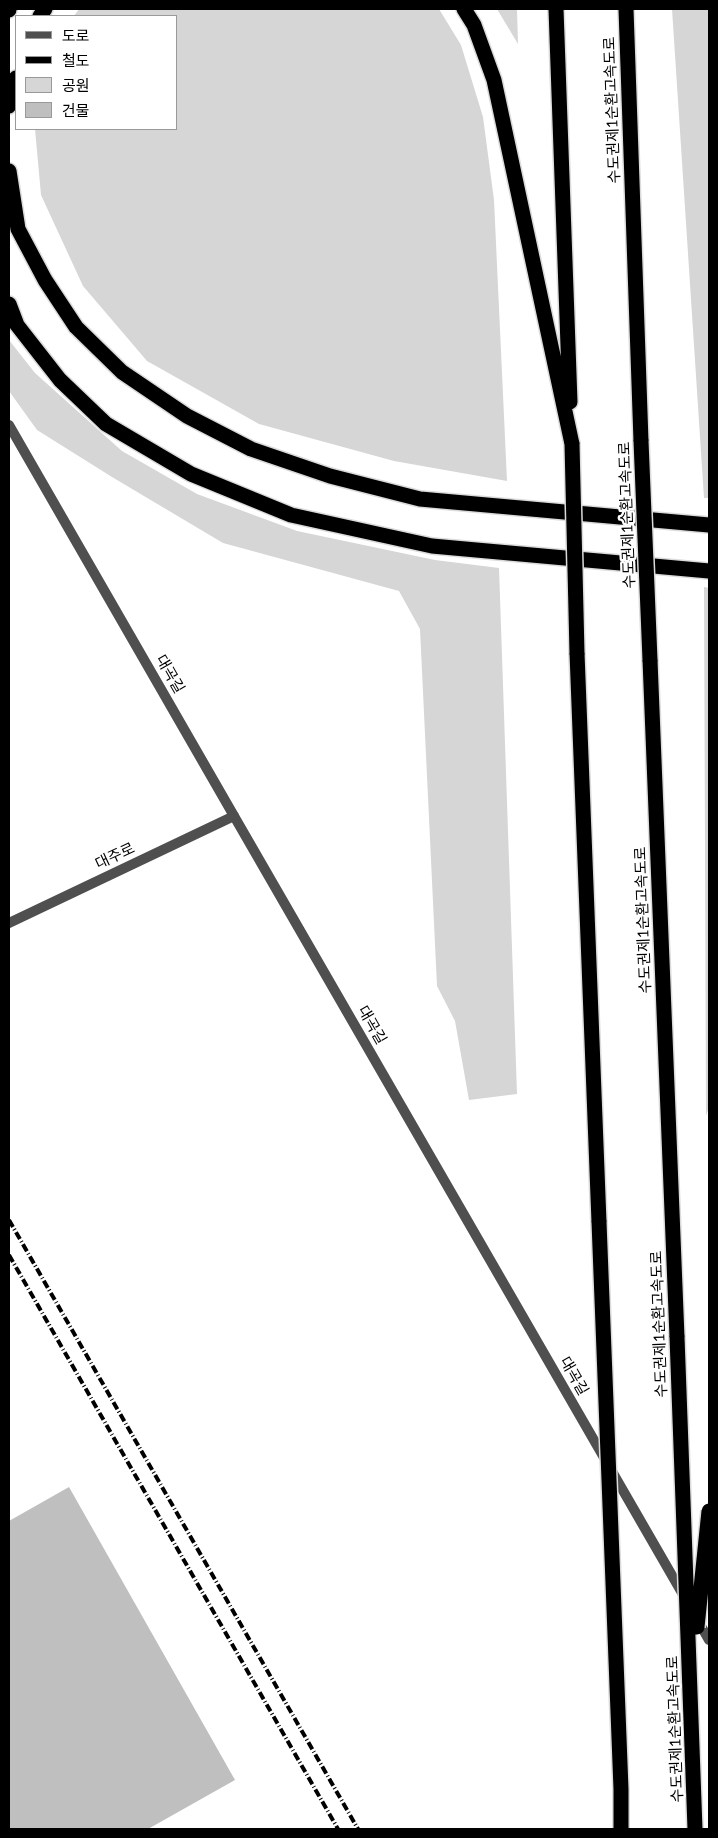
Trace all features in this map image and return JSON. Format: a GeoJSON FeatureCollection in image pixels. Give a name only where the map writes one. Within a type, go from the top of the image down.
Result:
{"type":"FeatureCollection","features":[{"type":"Feature","properties":{"kind":"highway"},"geometry":{"type":"LineString","coordinates":[[464,9],[474,25],[494,80],[572,444]]}},
{"type":"Feature","properties":{"kind":"highway"},"geometry":{"type":"LineString","coordinates":[[556,9],[572,444],[577,652],[622,1789],[621,1829]]}},
{"type":"Feature","properties":{"kind":"highway","name":"수도권제1순환고속도로"},"geometry":{"type":"LineString","coordinates":[[626,9],[641,440],[691,1678],[695,1829]]}},
{"type":"Feature","properties":{"kind":"highway"},"geometry":{"type":"LineString","coordinates":[[9,106],[15,82]]}},
{"type":"Feature","properties":{"kind":"highway"},"geometry":{"type":"LineString","coordinates":[[9,171],[18,229],[45,280],[76,327],[122,372],[187,416],[251,449],[330,476],[420,499],[709,525]]}},
{"type":"Feature","properties":{"kind":"highway"},"geometry":{"type":"LineString","coordinates":[[9,304],[17,325],[60,380],[106,424],[191,474],[291,515],[432,546],[709,571]]}},
{"type":"Feature","properties":{"kind":"highway"},"geometry":{"type":"LineString","coordinates":[[691,1678],[709,1511]]}},
{"type":"Feature","properties":{"kind":"street","name":"대곡길"},"geometry":{"type":"LineString","coordinates":[[9,425],[709,1640]]}},
{"type":"Feature","properties":{"kind":"street","name":"대주로"},"geometry":{"type":"LineString","coordinates":[[9,923],[234,816]]}},
{"type":"Feature","properties":{"kind":"green space"},"geometry":{"type":"Polygon","coordinates":[[[79,9],[439,9],[461,45],[483,117],[494,200],[507,481],[394,461],[259,424],[147,361],[83,286],[41,195],[35,130],[178,130],[178,15],[75,15],[79,9]]]}},
{"type":"Feature","properties":{"kind":"green space"},"geometry":{"type":"Polygon","coordinates":[[[497,9],[517,9],[518,44],[497,9]]]}},
{"type":"Feature","properties":{"kind":"green space"},"geometry":{"type":"Polygon","coordinates":[[[672,9],[709,9],[709,498],[704,498],[672,9]]]}},
{"type":"Feature","properties":{"kind":"green space"},"geometry":{"type":"Polygon","coordinates":[[[9,340],[35,373],[122,451],[197,494],[297,531],[435,560],[499,568],[517,1094],[469,1100],[455,1021],[437,986],[420,629],[399,591],[223,543],[37,430],[9,391],[9,340]]]}},
{"type":"Feature","properties":{"kind":"green space"},"geometry":{"type":"Polygon","coordinates":[[[704,587],[709,588],[709,1107],[706,1116],[704,587]]]}},
{"type":"Feature","properties":{"kind":"building"},"geometry":{"type":"Polygon","coordinates":[[[69,1487],[235,1780],[148,1829],[9,1829],[9,1521],[69,1487]]]}},
{"type":"Feature","properties":{"kind":"railway"},"geometry":{"type":"LineString","coordinates":[[9,1220],[358,1829]]}},
{"type":"Feature","properties":{"kind":"railway"},"geometry":{"type":"LineString","coordinates":[[9,1255],[338,1829]]}}]}
